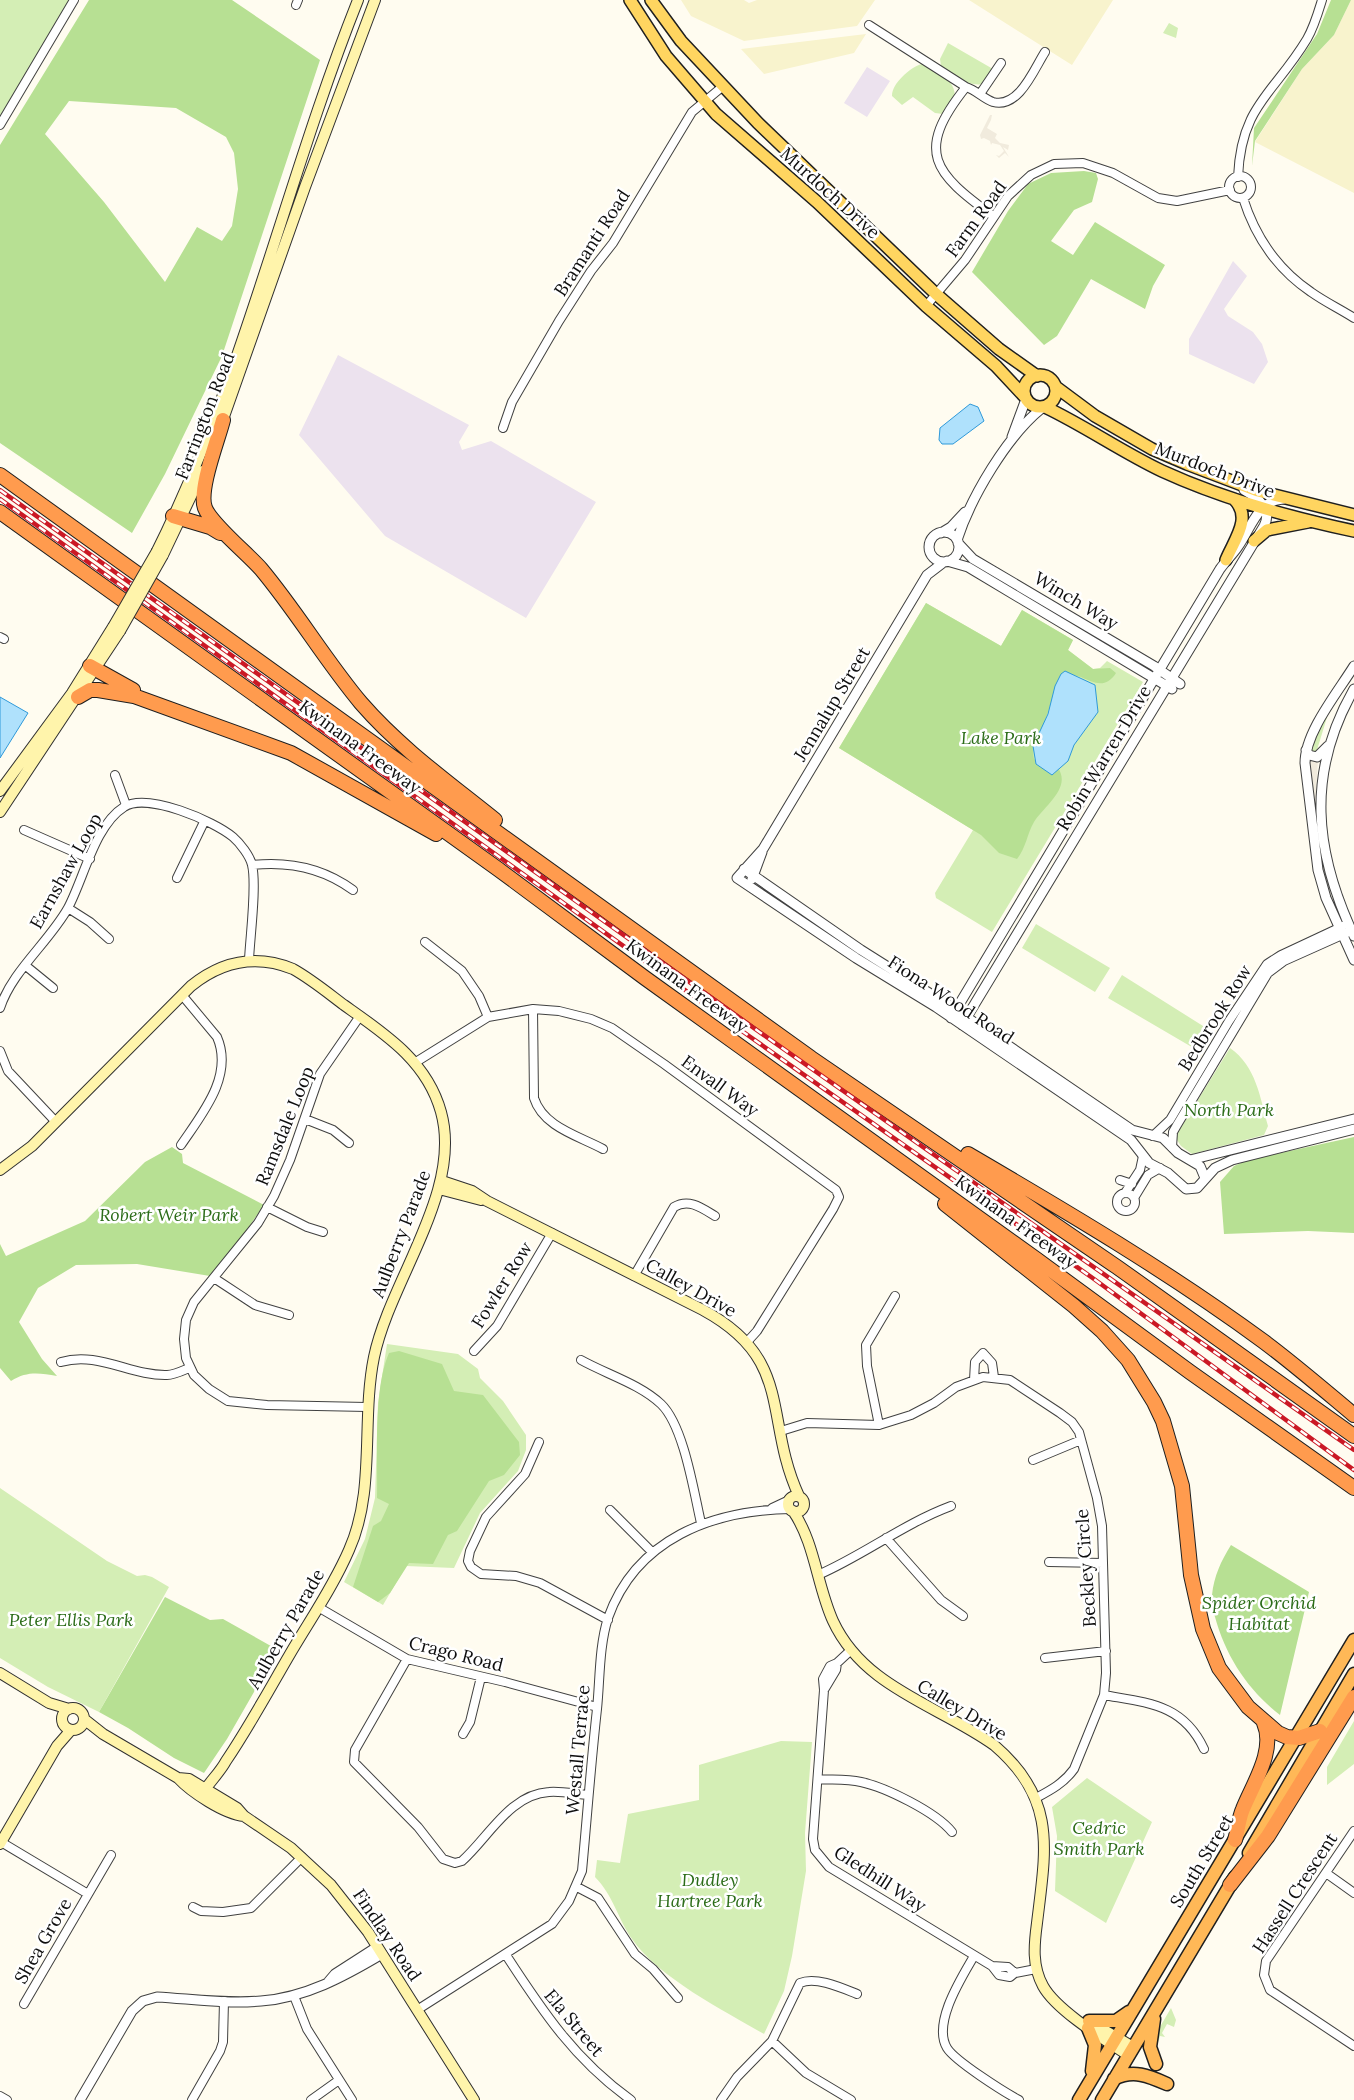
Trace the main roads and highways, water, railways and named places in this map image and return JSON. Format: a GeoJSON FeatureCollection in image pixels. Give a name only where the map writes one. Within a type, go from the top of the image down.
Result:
{"type":"FeatureCollection","features":[{"type":"Feature","properties":{"kind":"highway"},"geometry":{"type":"LineString","coordinates":[[223,420],[203,494],[205,508],[214,522],[238,543],[280,593],[340,678],[390,732],[415,756],[600,906]]}},
{"type":"Feature","properties":{"kind":"highway","name":"Kwinana Freeway"},"geometry":{"type":"LineString","coordinates":[[0,475],[804,1052],[1117,1267],[1354,1436]]}},
{"type":"Feature","properties":{"kind":"highway","name":"Kwinana Freeway"},"geometry":{"type":"LineString","coordinates":[[4,515],[498,869],[645,978],[1190,1372],[1354,1488]]}},
{"type":"Feature","properties":{"kind":"highway"},"geometry":{"type":"LineString","coordinates":[[177,517],[210,527],[238,543]]}},
{"type":"Feature","properties":{"kind":"highway"},"geometry":{"type":"LineString","coordinates":[[93,668],[169,709]]}},
{"type":"Feature","properties":{"kind":"highway"},"geometry":{"type":"LineString","coordinates":[[78,697],[90,690],[115,691],[291,753],[498,869]]}},
{"type":"Feature","properties":{"kind":"highway"},"geometry":{"type":"LineString","coordinates":[[877,1101],[1083,1221],[1186,1288],[1264,1342],[1354,1415]]}},
{"type":"Feature","properties":{"kind":"highway"},"geometry":{"type":"LineString","coordinates":[[868,1139],[973,1228],[1074,1306],[1102,1331],[1128,1360],[1154,1402],[1163,1421],[1182,1486],[1192,1575],[1202,1629],[1219,1668],[1233,1689],[1264,1723],[1278,1733],[1295,1738],[1310,1736],[1320,1731]]}},
{"type":"Feature","properties":{"kind":"highway","name":"South Street"},"geometry":{"type":"LineString","coordinates":[[1079,2100],[1354,1640]]}},
{"type":"Feature","properties":{"kind":"highway","name":"South Street"},"geometry":{"type":"LineString","coordinates":[[1102,2100],[1354,1674]]}},
{"type":"Feature","properties":{"kind":"highway"},"geometry":{"type":"LineString","coordinates":[[1230,1885],[1268,1836],[1354,1697]]}},
{"type":"Feature","properties":{"kind":"highway"},"geometry":{"type":"LineString","coordinates":[[1235,1840],[1242,1810],[1259,1771],[1265,1750],[1268,1731],[1264,1723]]}},
{"type":"Feature","properties":{"kind":"highway"},"geometry":{"type":"LineString","coordinates":[[1185,1923],[1196,1922],[1200,1925],[1202,1931]]}},
{"type":"Feature","properties":{"kind":"highway"},"geometry":{"type":"LineString","coordinates":[[1090,2081],[1095,2045],[1085,2022],[1116,2021],[1135,2006]]}},
{"type":"Feature","properties":{"kind":"highway"},"geometry":{"type":"LineString","coordinates":[[1156,2064],[1150,2047],[1157,2007]]}},
{"type":"Feature","properties":{"kind":"highway"},"geometry":{"type":"LineString","coordinates":[[1114,2079],[1125,2073],[1133,2073],[1168,2084]]}},
{"type":"Feature","properties":{"kind":"main road","name":"Farrington Road"},"geometry":{"type":"LineString","coordinates":[[177,517],[226,384],[336,55],[358,0]]}},
{"type":"Feature","properties":{"kind":"main road","name":"Farrington Road"},"geometry":{"type":"LineString","coordinates":[[0,812],[78,697],[117,629],[160,553],[223,420],[322,141],[375,0]]}},
{"type":"Feature","properties":{"kind":"main road","name":"Murdoch Drive"},"geometry":{"type":"LineString","coordinates":[[651,0],[681,41],[722,87],[936,294],[999,350],[1037,376],[1046,376],[1056,388],[1095,416],[1152,448],[1224,479],[1288,499],[1354,514]]}},
{"type":"Feature","properties":{"kind":"main road","name":"Murdoch Drive"},"geometry":{"type":"LineString","coordinates":[[630,2],[666,56],[729,126],[817,202],[926,306],[996,366],[1033,406],[1044,407],[1185,481],[1234,500],[1312,522],[1354,531]]}},
{"type":"Feature","properties":{"kind":"main road"},"geometry":{"type":"LineString","coordinates":[[1025,397],[1024,390],[1028,381],[1037,376]]}},
{"type":"Feature","properties":{"kind":"main road"},"geometry":{"type":"LineString","coordinates":[[1044,407],[1053,401],[1056,388]]}},
{"type":"Feature","properties":{"kind":"main road"},"geometry":{"type":"LineString","coordinates":[[1146,462],[1152,448]]}},
{"type":"Feature","properties":{"kind":"main road"},"geometry":{"type":"LineString","coordinates":[[1226,560],[1242,522],[1241,508],[1234,500]]}},
{"type":"Feature","properties":{"kind":"main road"},"geometry":{"type":"LineString","coordinates":[[1254,542],[1267,530],[1312,522]]}},
{"type":"Feature","properties":{"kind":"main road","name":"Farrington Road"},"geometry":{"type":"LineString","coordinates":[[0,791],[93,668]]}},
{"type":"Feature","properties":{"kind":"main road","name":"Aulberry Parade"},"geometry":{"type":"LineString","coordinates":[[0,1170],[22,1156],[199,980],[217,968],[249,960],[278,964],[293,969],[394,1041],[416,1062],[432,1089],[442,1114],[446,1154],[440,1185],[383,1326],[374,1356],[368,1407],[366,1478],[358,1526],[340,1569],[318,1608],[206,1794]]}},
{"type":"Feature","properties":{"kind":"main road","name":"Calley Drive"},"geometry":{"type":"LineString","coordinates":[[440,1185],[472,1191],[487,1201],[552,1232],[723,1321],[747,1342],[764,1367],[781,1431],[794,1504],[830,1613],[851,1650],[875,1674],[894,1688],[994,1745],[1018,1769],[1036,1798],[1044,1831],[1035,1940],[1036,1969],[1051,1997],[1085,2022],[1131,2051]]}},
{"type":"Feature","properties":{"kind":"main road"},"geometry":{"type":"LineString","coordinates":[[0,1673],[48,1703],[69,1726],[82,1726],[84,1719],[79,1710],[48,1703]]}},
{"type":"Feature","properties":{"kind":"main road"},"geometry":{"type":"LineString","coordinates":[[69,1709],[64,1713],[69,1726]]}},
{"type":"Feature","properties":{"kind":"main road","name":"Findlay Road"},"geometry":{"type":"LineString","coordinates":[[84,1719],[103,1734],[178,1778],[189,1779],[206,1794],[237,1808],[244,1816],[302,1857],[343,1898],[380,1950],[474,2100]]}},
{"type":"Feature","properties":{"kind":"main road"},"geometry":{"type":"LineString","coordinates":[[0,1843],[69,1726]]}},
{"type":"Feature","properties":{"kind":"main road","name":"Findlay Road"},"geometry":{"type":"LineString","coordinates":[[69,1726],[103,1734]]}},
{"type":"Feature","properties":{"kind":"water"},"geometry":{"type":"Polygon","coordinates":[[[970,404],[978,407],[984,421],[953,444],[942,444],[939,440],[940,428],[970,404]]]}},
{"type":"Feature","properties":{"kind":"water"},"geometry":{"type":"Polygon","coordinates":[[[1065,671],[1095,685],[1098,712],[1074,745],[1068,761],[1052,775],[1036,764],[1033,746],[1048,714],[1055,686],[1061,674],[1065,671]]]}},
{"type":"Feature","properties":{"kind":"water"},"geometry":{"type":"Polygon","coordinates":[[[0,697],[28,713],[0,758],[0,697]]]}},
{"type":"Feature","properties":{"kind":"railway"},"geometry":{"type":"LineString","coordinates":[[0,490],[758,1031],[1354,1450]]}},
{"type":"Feature","properties":{"kind":"railway"},"geometry":{"type":"LineString","coordinates":[[0,499],[749,1036],[1094,1279],[1354,1470]]}},
{"type":"Feature","properties":{"kind":"park label","name":"Lake Park"},"geometry":{"type":"Point","coordinates":[1001,738]}},
{"type":"Feature","properties":{"kind":"park label","name":"North Park"},"geometry":{"type":"Point","coordinates":[1229,1110]}},
{"type":"Feature","properties":{"kind":"park label","name":"Robert Weir Park"},"geometry":{"type":"Point","coordinates":[169,1215]}},
{"type":"Feature","properties":{"kind":"park label","name":"Spider Orchid Habitat"},"geometry":{"type":"Point","coordinates":[1259,1614]}},
{"type":"Feature","properties":{"kind":"park label","name":"Peter Ellis Park"},"geometry":{"type":"Point","coordinates":[71,1620]}},
{"type":"Feature","properties":{"kind":"park label","name":"Cedric Smith Park"},"geometry":{"type":"Point","coordinates":[1099,1838]}},
{"type":"Feature","properties":{"kind":"park label","name":"Dudley Hartree Park"},"geometry":{"type":"Point","coordinates":[710,1890]}}]}
